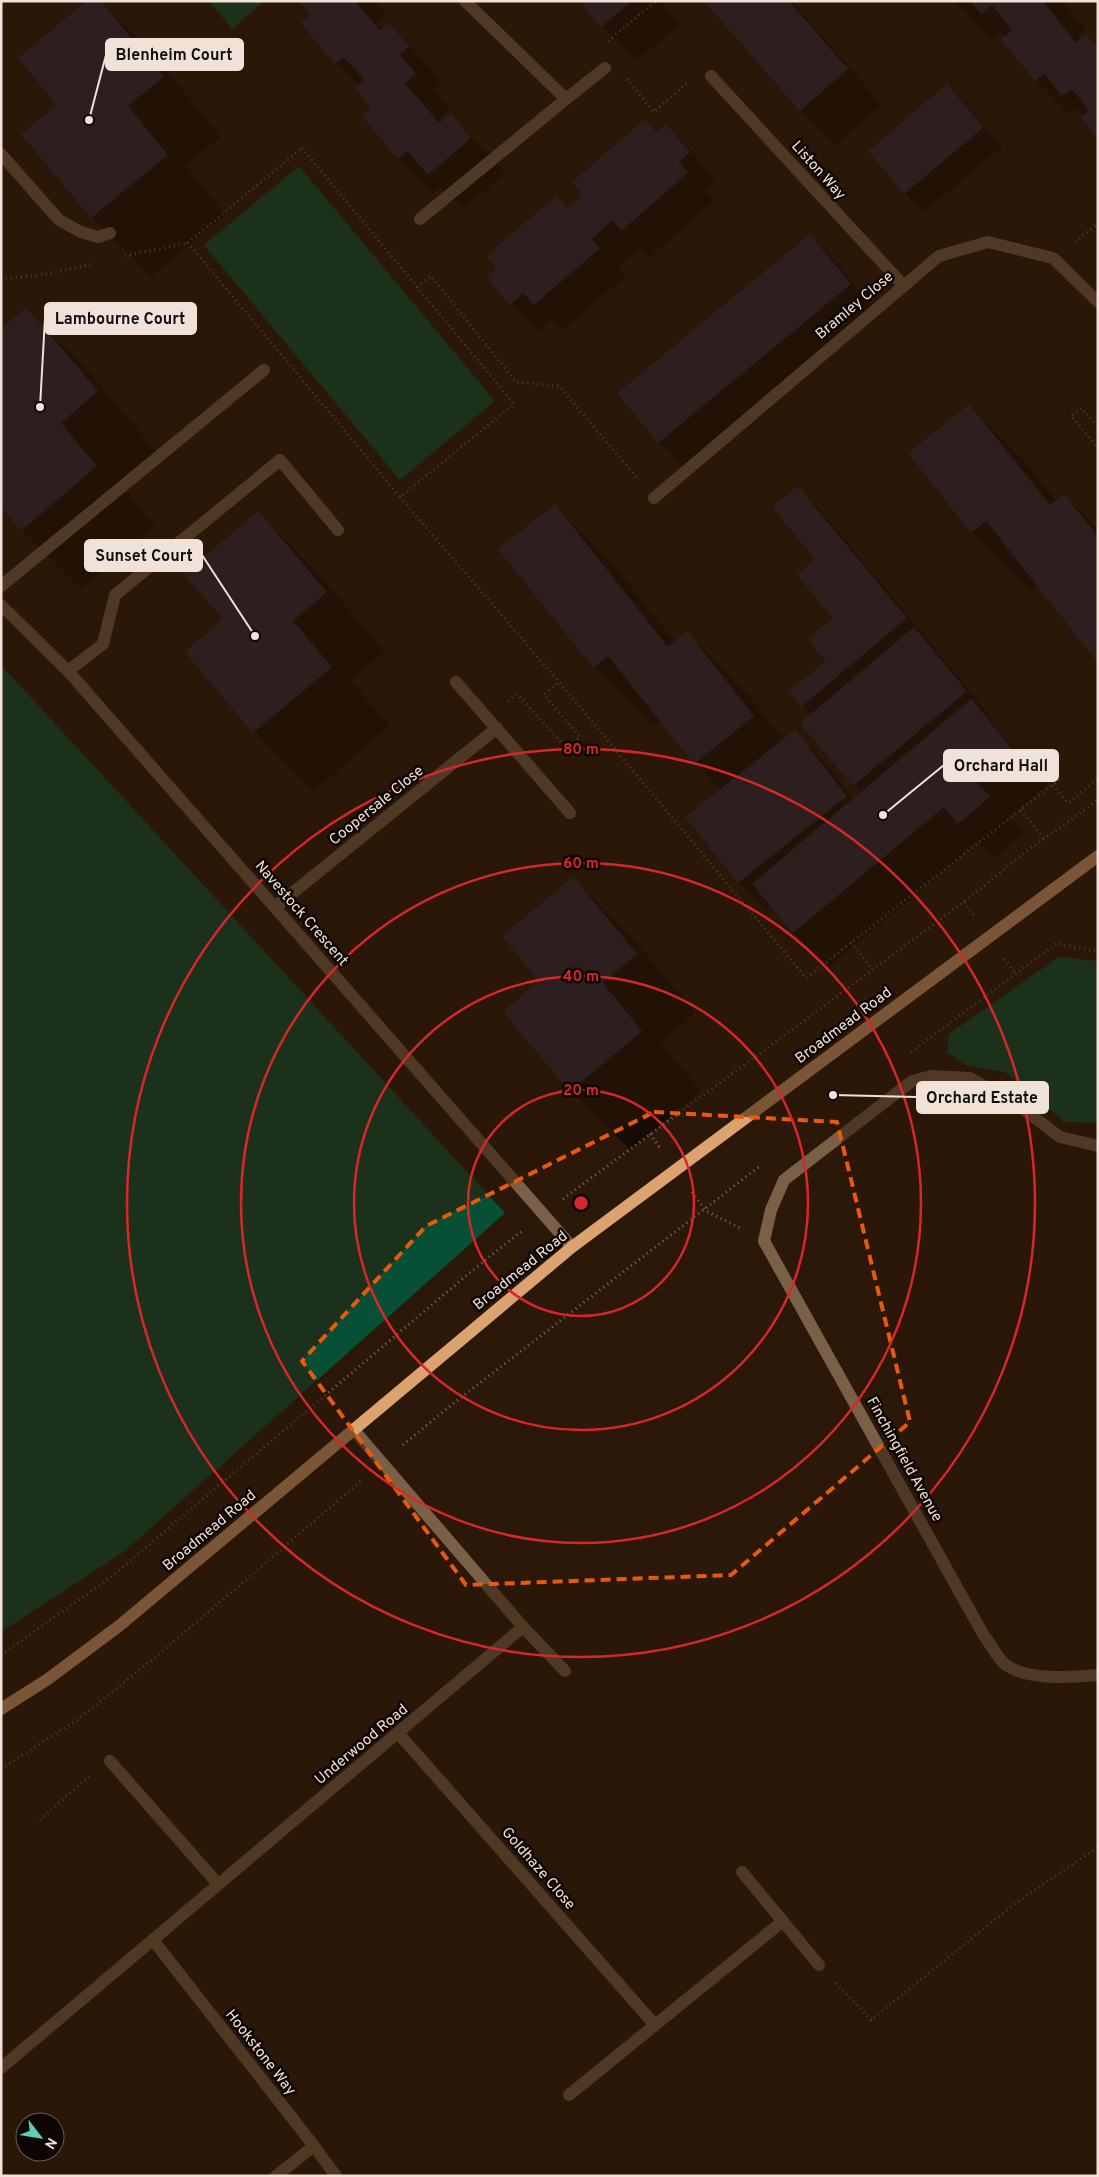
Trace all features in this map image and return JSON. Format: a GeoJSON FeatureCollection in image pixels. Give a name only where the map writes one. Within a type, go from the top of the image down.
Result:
{"type":"FeatureCollection","features":[{"type":"Feature","properties":{"kind":"main road","name":"Broadmead Road"},"geometry":{"type":"LineString","coordinates":[[1,1709],[120,1626],[572,1247],[1096,862]]}},
{"type":"Feature","properties":{"kind":"street"},"geometry":{"type":"LineString","coordinates":[[465,1],[566,99]]}},
{"type":"Feature","properties":{"kind":"street"},"geometry":{"type":"LineString","coordinates":[[420,219],[605,68]]}},
{"type":"Feature","properties":{"kind":"street","name":"Liston Way"},"geometry":{"type":"LineString","coordinates":[[711,76],[903,285]]}},
{"type":"Feature","properties":{"kind":"street"},"geometry":{"type":"LineString","coordinates":[[1,154],[59,220],[81,232],[98,238],[110,233]]}},
{"type":"Feature","properties":{"kind":"street","name":"Bramley Close"},"geometry":{"type":"LineString","coordinates":[[654,498],[939,256],[988,242],[1053,258],[1098,302]]}},
{"type":"Feature","properties":{"kind":"street"},"geometry":{"type":"LineString","coordinates":[[1,586],[264,370]]}},
{"type":"Feature","properties":{"kind":"street"},"geometry":{"type":"LineString","coordinates":[[68,671],[103,644],[115,595],[280,460],[338,530]]}},
{"type":"Feature","properties":{"kind":"street","name":"Navestock Crescent"},"geometry":{"type":"LineString","coordinates":[[1,605],[68,671],[572,1247]]}},
{"type":"Feature","properties":{"kind":"street"},"geometry":{"type":"LineString","coordinates":[[456,682],[570,813]]}},
{"type":"Feature","properties":{"kind":"street","name":"Coopersale Close"},"geometry":{"type":"LineString","coordinates":[[275,907],[497,728]]}},
{"type":"Feature","properties":{"kind":"street"},"geometry":{"type":"LineString","coordinates":[[764,1241],[771,1210],[784,1180],[912,1080],[931,1076],[970,1078],[1018,1104],[1060,1137],[1098,1146]]}},
{"type":"Feature","properties":{"kind":"street","name":"Finchingfield Avenue"},"geometry":{"type":"LineString","coordinates":[[764,1241],[983,1634],[1006,1665],[1023,1673],[1065,1678],[1098,1675]]}},
{"type":"Feature","properties":{"kind":"street"},"geometry":{"type":"LineString","coordinates":[[353,1429],[524,1627],[565,1671]]}},
{"type":"Feature","properties":{"kind":"street","name":"Underwood Road"},"geometry":{"type":"LineString","coordinates":[[1,2068],[524,1627]]}},
{"type":"Feature","properties":{"kind":"street","name":"Goldhaze Close"},"geometry":{"type":"LineString","coordinates":[[399,1734],[654,2024]]}},
{"type":"Feature","properties":{"kind":"street"},"geometry":{"type":"LineString","coordinates":[[110,1761],[218,1884]]}},
{"type":"Feature","properties":{"kind":"street"},"geometry":{"type":"LineString","coordinates":[[742,1872],[819,1965]]}},
{"type":"Feature","properties":{"kind":"street"},"geometry":{"type":"LineString","coordinates":[[569,2095],[783,1921]]}},
{"type":"Feature","properties":{"kind":"street","name":"Hookstone Way"},"geometry":{"type":"LineString","coordinates":[[153,1940],[336,2176]]}},
{"type":"Feature","properties":{"kind":"street"},"geometry":{"type":"LineString","coordinates":[[276,2176],[314,2146]]}},
{"type":"Feature","properties":{"kind":"path"},"geometry":{"type":"LineString","coordinates":[[605,68],[612,61],[654,112],[704,68],[711,76]]}},
{"type":"Feature","properties":{"kind":"path"},"geometry":{"type":"LineString","coordinates":[[400,498],[514,404],[302,148],[188,243],[400,498],[559,682],[806,978],[1062,778]]}},
{"type":"Feature","properties":{"kind":"path"},"geometry":{"type":"LineString","coordinates":[[417,287],[431,276],[516,382],[559,386],[654,498]]}},
{"type":"Feature","properties":{"kind":"path"},"geometry":{"type":"LineString","coordinates":[[1098,426],[1081,408],[1070,416],[1098,448]]}},
{"type":"Feature","properties":{"kind":"path"},"geometry":{"type":"LineString","coordinates":[[517,694],[567,749],[580,737],[544,695],[559,682]]}},
{"type":"Feature","properties":{"kind":"path"},"geometry":{"type":"LineString","coordinates":[[1053,785],[1068,803],[1098,779]]}},
{"type":"Feature","properties":{"kind":"path"},"geometry":{"type":"LineString","coordinates":[[1,1655],[111,1576],[466,1276],[543,1214],[964,902],[1044,839],[1098,800]]}},
{"type":"Feature","properties":{"kind":"path"},"geometry":{"type":"LineString","coordinates":[[1022,810],[1044,839]]}},
{"type":"Feature","properties":{"kind":"path"},"geometry":{"type":"LineString","coordinates":[[964,902],[975,917]]}},
{"type":"Feature","properties":{"kind":"path"},"geometry":{"type":"LineString","coordinates":[[851,942],[872,969]]}},
{"type":"Feature","properties":{"kind":"path"},"geometry":{"type":"LineString","coordinates":[[906,1056],[1057,943],[1098,952]]}},
{"type":"Feature","properties":{"kind":"path"},"geometry":{"type":"LineString","coordinates":[[1004,959],[1016,974]]}},
{"type":"Feature","properties":{"kind":"path"},"geometry":{"type":"LineString","coordinates":[[650,1134],[661,1149]]}},
{"type":"Feature","properties":{"kind":"path"},"geometry":{"type":"LineString","coordinates":[[1,1769],[78,1720],[163,1651],[445,1410],[766,1161]]}},
{"type":"Feature","properties":{"kind":"path"},"geometry":{"type":"LineString","coordinates":[[692,1192],[706,1211],[764,1241]]}},
{"type":"Feature","properties":{"kind":"path"},"geometry":{"type":"LineString","coordinates":[[40,1820],[81,1782],[110,1761]]}},
{"type":"Feature","properties":{"kind":"path"},"geometry":{"type":"LineString","coordinates":[[819,1965],[871,2020],[1017,1902],[1098,1847]]}},
{"type":"Feature","properties":{"kind":"highlighted area"},"geometry":{"type":"Polygon","coordinates":[[[654,1112],[837,1122],[910,1422],[731,1575],[466,1585],[302,1361],[426,1226],[654,1112]]]}},
{"type":"Feature","properties":{"kind":"green space"},"geometry":{"type":"Polygon","coordinates":[[[209,1],[264,1],[232,29],[209,1]]]}},
{"type":"Feature","properties":{"kind":"green space"},"geometry":{"type":"Polygon","coordinates":[[[299,166],[495,401],[400,480],[204,245],[299,166]]]}},
{"type":"Feature","properties":{"kind":"green space"},"geometry":{"type":"Polygon","coordinates":[[[1,665],[505,1213],[125,1551],[1,1632],[1,665]]]}},
{"type":"Feature","properties":{"kind":"green space"},"geometry":{"type":"Polygon","coordinates":[[[1059,957],[1098,961],[1098,1123],[1065,1122],[1005,1072],[966,1065],[947,1052],[949,1034],[1059,957]]]}},
{"type":"Feature","properties":{"kind":"building"},"geometry":{"type":"Polygon","coordinates":[[[86,1],[101,1],[163,77],[128,106],[168,155],[91,218],[21,134],[57,105],[18,58],[86,1]]]}},
{"type":"Feature","properties":{"kind":"building"},"geometry":{"type":"Polygon","coordinates":[[[299,1],[355,1],[380,31],[389,23],[409,46],[400,54],[416,74],[405,83],[439,123],[451,114],[471,138],[428,175],[407,151],[398,159],[361,115],[371,107],[355,88],[364,80],[344,57],[335,64],[301,23],[310,14],[299,1]]]}},
{"type":"Feature","properties":{"kind":"building"},"geometry":{"type":"Polygon","coordinates":[[[585,1],[632,1],[601,27],[582,4],[585,1]]]}},
{"type":"Feature","properties":{"kind":"building"},"geometry":{"type":"Polygon","coordinates":[[[704,1],[789,1],[848,69],[800,111],[704,1]]]}},
{"type":"Feature","properties":{"kind":"building"},"geometry":{"type":"Polygon","coordinates":[[[970,1],[1043,1],[1076,43],[1086,34],[1098,48],[1098,139],[1081,118],[1089,111],[1072,89],[1062,96],[1044,73],[1035,81],[1001,39],[1012,30],[992,5],[981,14],[970,1]]]}},
{"type":"Feature","properties":{"kind":"building"},"geometry":{"type":"Polygon","coordinates":[[[947,84],[984,127],[904,194],[868,151],[947,84]]]}},
{"type":"Feature","properties":{"kind":"building"},"geometry":{"type":"Polygon","coordinates":[[[645,119],[656,132],[666,124],[690,152],[679,162],[688,173],[621,231],[612,220],[592,239],[600,248],[534,305],[523,293],[510,305],[486,277],[496,268],[486,256],[556,196],[568,209],[583,195],[572,182],[645,119]]]}},
{"type":"Feature","properties":{"kind":"building"},"geometry":{"type":"Polygon","coordinates":[[[810,234],[851,284],[658,443],[617,393],[810,234]]]}},
{"type":"Feature","properties":{"kind":"building"},"geometry":{"type":"Polygon","coordinates":[[[26,307],[98,391],[61,423],[97,466],[21,531],[1,507],[1,329],[26,307]]]}},
{"type":"Feature","properties":{"kind":"building"},"geometry":{"type":"Polygon","coordinates":[[[969,404],[1050,505],[1064,494],[1098,536],[1098,663],[986,521],[971,533],[908,453],[969,404]]]}},
{"type":"Feature","properties":{"kind":"building"},"geometry":{"type":"Polygon","coordinates":[[[798,486],[907,618],[802,706],[789,691],[826,661],[807,639],[833,618],[797,575],[815,559],[772,507],[798,486]]]}},
{"type":"Feature","properties":{"kind":"building"},"geometry":{"type":"Polygon","coordinates":[[[555,504],[668,647],[687,631],[754,716],[694,764],[608,656],[593,668],[498,549],[555,504]]]}},
{"type":"Feature","properties":{"kind":"building"},"geometry":{"type":"Polygon","coordinates":[[[258,511],[327,592],[293,621],[332,667],[253,733],[185,652],[223,619],[184,574],[258,511]]]}},
{"type":"Feature","properties":{"kind":"building"},"geometry":{"type":"Polygon","coordinates":[[[914,627],[967,691],[853,786],[800,723],[914,627]]]}},
{"type":"Feature","properties":{"kind":"building"},"geometry":{"type":"Polygon","coordinates":[[[971,699],[1013,749],[976,781],[990,797],[958,824],[944,807],[793,933],[752,884],[971,699]]]}},
{"type":"Feature","properties":{"kind":"building"},"geometry":{"type":"Polygon","coordinates":[[[795,730],[847,796],[738,883],[685,817],[795,730]]]}},
{"type":"Feature","properties":{"kind":"building"},"geometry":{"type":"Polygon","coordinates":[[[573,877],[637,954],[603,983],[642,1031],[570,1092],[503,1012],[539,981],[502,936],[573,877]]]}},
{"type":"Feature","properties":{"kind":"place","name":"Blenheim Court"},"geometry":{"type":"Point","coordinates":[89,120]}},
{"type":"Feature","properties":{"kind":"place","name":"Lambourne Court"},"geometry":{"type":"Point","coordinates":[40,407]}},
{"type":"Feature","properties":{"kind":"place","name":"Sunset Court"},"geometry":{"type":"Point","coordinates":[255,636]}},
{"type":"Feature","properties":{"kind":"place","name":"Orchard Hall"},"geometry":{"type":"Point","coordinates":[883,815]}},
{"type":"Feature","properties":{"kind":"place","name":"Orchard Estate"},"geometry":{"type":"Point","coordinates":[833,1095]}}]}
